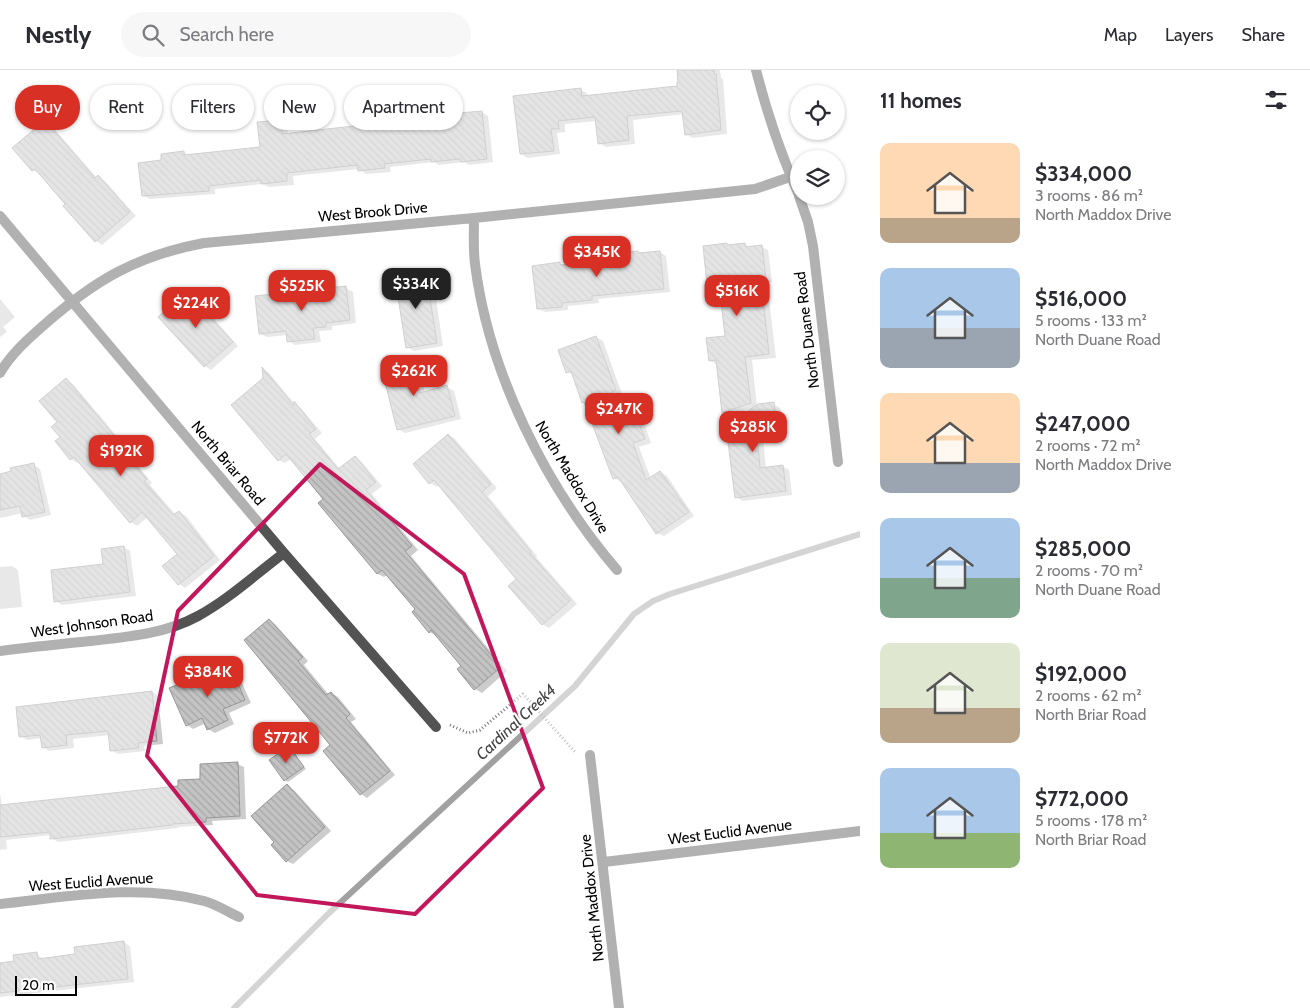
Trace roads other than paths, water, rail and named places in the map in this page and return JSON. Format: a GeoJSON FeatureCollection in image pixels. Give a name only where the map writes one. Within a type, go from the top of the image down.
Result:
{"type":"FeatureCollection","features":[{"type":"Feature","properties":{"kind":"street","name":"North Duane Road"},"geometry":{"type":"LineString","coordinates":[[756,70],[764,103],[790,177]]}},
{"type":"Feature","properties":{"kind":"street","name":"West Brook Drive"},"geometry":{"type":"LineString","coordinates":[[0,373],[17,349],[72,301],[123,268],[174,249],[204,243],[474,218],[754,189],[790,177]]}},
{"type":"Feature","properties":{"kind":"street","name":"North Duane Road"},"geometry":{"type":"LineString","coordinates":[[802,205],[813,246],[838,462]]}},
{"type":"Feature","properties":{"kind":"street","name":"North Briar Road"},"geometry":{"type":"LineString","coordinates":[[0,216],[284,553],[436,727]]}},
{"type":"Feature","properties":{"kind":"street","name":"North Maddox Drive"},"geometry":{"type":"LineString","coordinates":[[474,218],[475,263],[481,295],[500,364],[515,406],[534,446],[574,516],[593,543],[616,570]]}},
{"type":"Feature","properties":{"kind":"street","name":"West Johnson Road"},"geometry":{"type":"LineString","coordinates":[[0,651],[129,636],[175,626],[197,616],[220,602],[284,553]]}},
{"type":"Feature","properties":{"kind":"street","name":"North Maddox Drive"},"geometry":{"type":"LineString","coordinates":[[590,755],[604,862],[619,1008]]}},
{"type":"Feature","properties":{"kind":"street","name":"West Euclid Avenue"},"geometry":{"type":"LineString","coordinates":[[604,862],[860,831]]}},
{"type":"Feature","properties":{"kind":"street","name":"West Euclid Avenue"},"geometry":{"type":"LineString","coordinates":[[0,904],[94,894],[171,893],[207,901],[239,917]]}},
{"type":"Feature","properties":{"kind":"waterway","name":"Cardinal Creek4"},"geometry":{"type":"LineString","coordinates":[[234,1008],[329,913],[575,686],[634,614],[653,601],[670,594],[860,534]]}}]}
